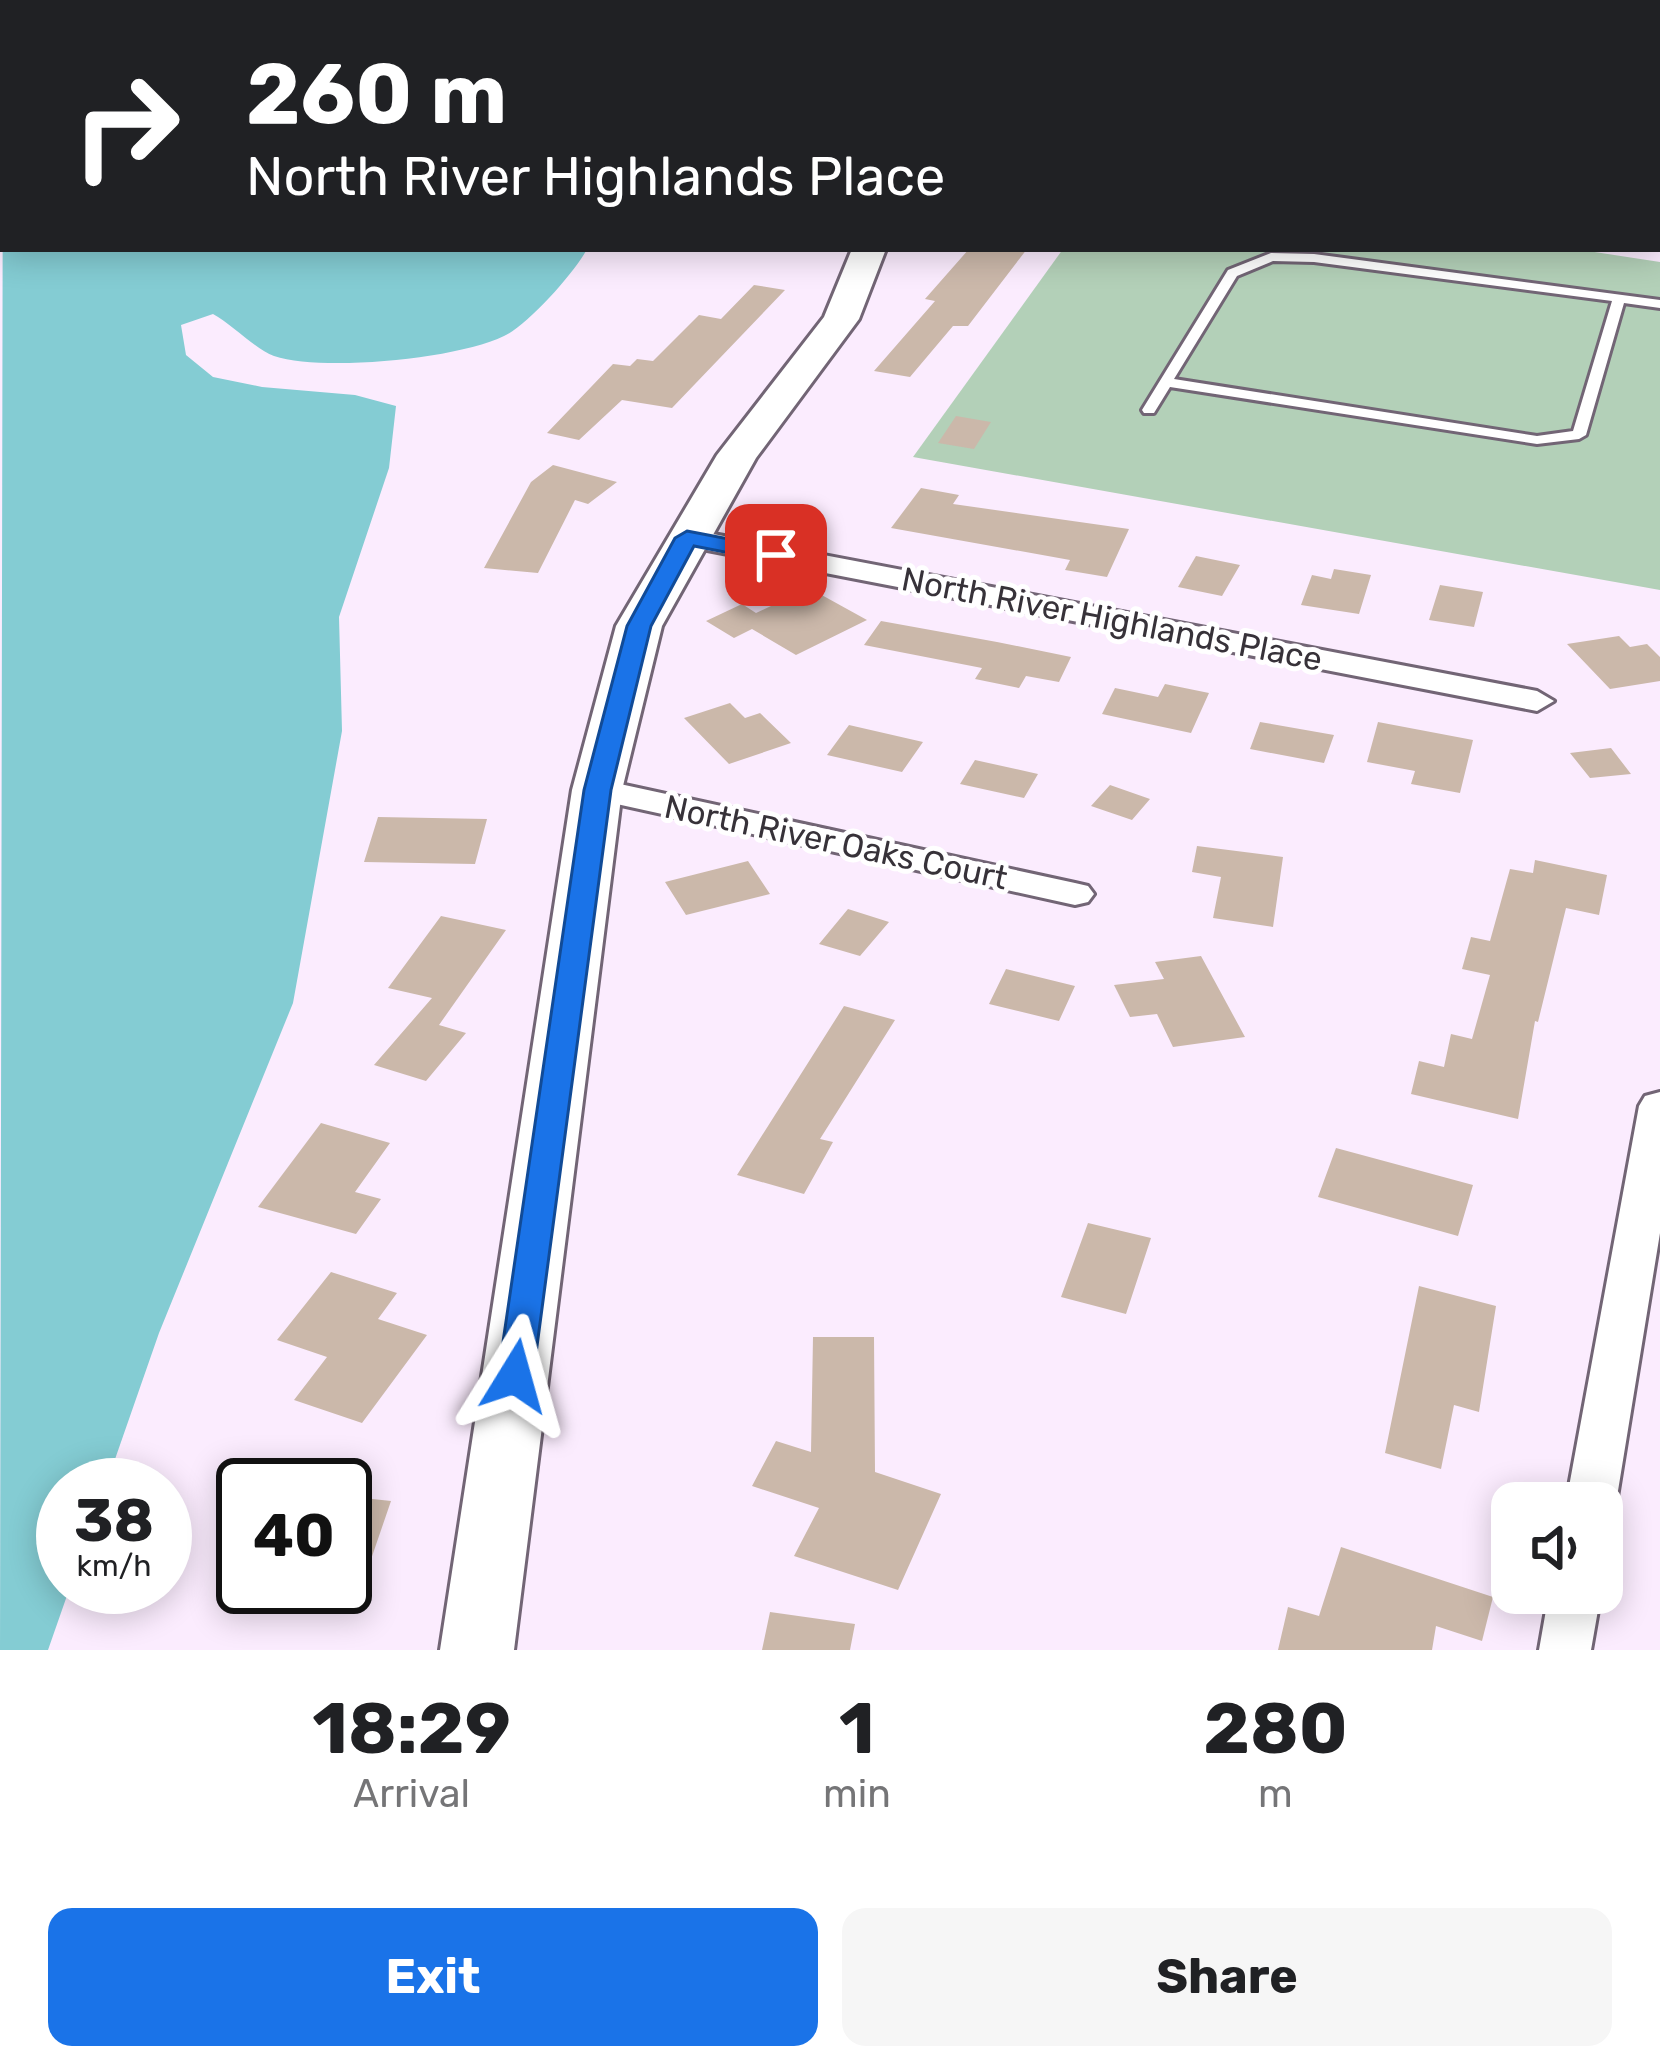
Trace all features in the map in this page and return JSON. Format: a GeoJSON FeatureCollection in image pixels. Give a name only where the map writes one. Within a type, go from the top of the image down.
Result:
{"type":"FeatureCollection","features":[{"type":"Feature","properties":{"kind":"street"},"geometry":{"type":"LineString","coordinates":[[477,1650],[597,790],[639,626],[737,455],[841,319],[868,252]]}},
{"type":"Feature","properties":{"kind":"street","name":"North River Highlands Place"},"geometry":{"type":"LineString","coordinates":[[687,538],[1537,700]]}},
{"type":"Feature","properties":{"kind":"street","name":"North River Oaks Court"},"geometry":{"type":"LineString","coordinates":[[597,790],[1075,894]]}},
{"type":"Feature","properties":{"kind":"street"},"geometry":{"type":"LineString","coordinates":[[1595,1482],[1660,1106]]}},
{"type":"Feature","properties":{"kind":"street"},"geometry":{"type":"LineString","coordinates":[[1565,1650],[1571,1614]]}},
{"type":"Feature","properties":{"kind":"lane"},"geometry":{"type":"LineString","coordinates":[[1149,410],[1232,273],[1271,257],[1314,258],[1658,305]]}},
{"type":"Feature","properties":{"kind":"lane"},"geometry":{"type":"LineString","coordinates":[[1166,382],[1558,441],[1579,435],[1619,300]]}},
{"type":"Feature","properties":{"kind":"green space"},"geometry":{"type":"Polygon","coordinates":[[[1061,252],[1595,252],[1660,262],[1660,590],[913,457],[1061,252]]]}},
{"type":"Feature","properties":{"kind":"water"},"geometry":{"type":"Polygon","coordinates":[[[3,252],[585,252],[550,297],[514,330],[483,344],[423,357],[356,363],[296,361],[267,353],[213,314],[181,325],[186,355],[213,377],[262,387],[355,395],[396,406],[389,468],[339,617],[342,731],[293,1003],[159,1333],[115,1458],[36,1458],[36,1614],[61,1614],[48,1650],[0,1650],[3,252]]]}},
{"type":"Feature","properties":{"kind":"building"},"geometry":{"type":"Polygon","coordinates":[[[966,252],[1025,252],[968,326],[953,326],[910,377],[874,371],[935,301],[925,299],[966,252]]]}},
{"type":"Feature","properties":{"kind":"building"},"geometry":{"type":"Polygon","coordinates":[[[754,285],[785,290],[672,408],[622,400],[579,440],[547,433],[613,364],[653,361],[699,315],[721,319],[754,285]]]}},
{"type":"Feature","properties":{"kind":"building"},"geometry":{"type":"Polygon","coordinates":[[[956,416],[991,422],[974,449],[938,443],[956,416]]]}},
{"type":"Feature","properties":{"kind":"building"},"geometry":{"type":"Polygon","coordinates":[[[553,465],[617,482],[588,504],[575,500],[538,573],[484,568],[531,482],[553,465]]]}},
{"type":"Feature","properties":{"kind":"building"},"geometry":{"type":"Polygon","coordinates":[[[921,488],[959,495],[953,504],[1129,529],[1107,577],[1065,570],[1070,560],[891,528],[921,488]]]}},
{"type":"Feature","properties":{"kind":"building"},"geometry":{"type":"Polygon","coordinates":[[[1196,556],[1240,565],[1222,596],[1178,587],[1196,556]]]}},
{"type":"Feature","properties":{"kind":"building"},"geometry":{"type":"Polygon","coordinates":[[[1334,569],[1371,575],[1359,614],[1301,605],[1312,575],[1331,579],[1334,569]]]}},
{"type":"Feature","properties":{"kind":"building"},"geometry":{"type":"Polygon","coordinates":[[[1440,585],[1483,592],[1474,627],[1429,620],[1440,585]]]}},
{"type":"Feature","properties":{"kind":"building"},"geometry":{"type":"Polygon","coordinates":[[[809,588],[867,620],[796,655],[752,629],[734,638],[706,621],[742,604],[756,613],[809,588]]]}},
{"type":"Feature","properties":{"kind":"building"},"geometry":{"type":"Polygon","coordinates":[[[881,621],[1071,657],[1059,682],[1026,676],[1019,688],[975,679],[982,668],[864,645],[881,621]]]}},
{"type":"Feature","properties":{"kind":"building"},"geometry":{"type":"Polygon","coordinates":[[[1619,636],[1630,647],[1647,644],[1660,657],[1660,681],[1610,689],[1567,644],[1619,636]]]}},
{"type":"Feature","properties":{"kind":"building"},"geometry":{"type":"Polygon","coordinates":[[[1165,684],[1209,693],[1191,733],[1102,714],[1115,688],[1158,697],[1165,684]]]}},
{"type":"Feature","properties":{"kind":"building"},"geometry":{"type":"Polygon","coordinates":[[[730,703],[745,718],[760,713],[791,743],[729,764],[684,718],[730,703]]]}},
{"type":"Feature","properties":{"kind":"building"},"geometry":{"type":"Polygon","coordinates":[[[1260,722],[1334,735],[1324,763],[1250,749],[1260,722]]]}},
{"type":"Feature","properties":{"kind":"building"},"geometry":{"type":"Polygon","coordinates":[[[1378,722],[1473,740],[1460,793],[1411,784],[1415,771],[1367,762],[1378,722]]]}},
{"type":"Feature","properties":{"kind":"building"},"geometry":{"type":"Polygon","coordinates":[[[849,725],[923,742],[902,772],[827,755],[849,725]]]}},
{"type":"Feature","properties":{"kind":"building"},"geometry":{"type":"Polygon","coordinates":[[[1611,748],[1631,774],[1590,778],[1570,753],[1611,748]]]}},
{"type":"Feature","properties":{"kind":"building"},"geometry":{"type":"Polygon","coordinates":[[[975,760],[1038,774],[1024,798],[960,784],[975,760]]]}},
{"type":"Feature","properties":{"kind":"building"},"geometry":{"type":"Polygon","coordinates":[[[1110,785],[1150,799],[1132,820],[1091,806],[1110,785]]]}},
{"type":"Feature","properties":{"kind":"building"},"geometry":{"type":"Polygon","coordinates":[[[378,817],[487,819],[475,864],[364,862],[378,817]]]}},
{"type":"Feature","properties":{"kind":"building"},"geometry":{"type":"Polygon","coordinates":[[[1197,846],[1283,857],[1273,927],[1213,918],[1221,877],[1192,872],[1197,846]]]}},
{"type":"Feature","properties":{"kind":"building"},"geometry":{"type":"Polygon","coordinates":[[[1535,860],[1607,875],[1599,915],[1566,908],[1535,1021],[1518,1119],[1411,1094],[1419,1061],[1444,1067],[1451,1034],[1472,1039],[1490,975],[1462,969],[1471,937],[1490,941],[1510,869],[1533,873],[1535,860]]]}},
{"type":"Feature","properties":{"kind":"building"},"geometry":{"type":"Polygon","coordinates":[[[748,861],[770,894],[686,915],[665,882],[748,861]]]}},
{"type":"Feature","properties":{"kind":"building"},"geometry":{"type":"Polygon","coordinates":[[[848,909],[889,922],[860,956],[819,944],[848,909]]]}},
{"type":"Feature","properties":{"kind":"building"},"geometry":{"type":"Polygon","coordinates":[[[441,916],[506,930],[439,1025],[466,1033],[426,1081],[374,1065],[432,998],[388,988],[441,916]]]}},
{"type":"Feature","properties":{"kind":"building"},"geometry":{"type":"Polygon","coordinates":[[[1201,956],[1245,1037],[1173,1047],[1157,1014],[1130,1017],[1114,985],[1164,979],[1155,962],[1201,956]]]}},
{"type":"Feature","properties":{"kind":"building"},"geometry":{"type":"Polygon","coordinates":[[[1006,969],[1075,986],[1059,1021],[989,1004],[1006,969]]]}},
{"type":"Feature","properties":{"kind":"building"},"geometry":{"type":"Polygon","coordinates":[[[844,1006],[895,1020],[820,1139],[833,1142],[804,1194],[737,1175],[844,1006]]]}},
{"type":"Feature","properties":{"kind":"building"},"geometry":{"type":"Polygon","coordinates":[[[321,1123],[390,1143],[355,1192],[381,1199],[356,1234],[258,1207],[321,1123]]]}},
{"type":"Feature","properties":{"kind":"building"},"geometry":{"type":"Polygon","coordinates":[[[1336,1148],[1473,1185],[1458,1236],[1318,1197],[1336,1148]]]}},
{"type":"Feature","properties":{"kind":"building"},"geometry":{"type":"Polygon","coordinates":[[[1088,1223],[1151,1238],[1126,1314],[1061,1297],[1088,1223]]]}},
{"type":"Feature","properties":{"kind":"building"},"geometry":{"type":"Polygon","coordinates":[[[331,1272],[397,1293],[378,1319],[427,1335],[362,1423],[294,1400],[327,1357],[277,1340],[331,1272]]]}},
{"type":"Feature","properties":{"kind":"building"},"geometry":{"type":"Polygon","coordinates":[[[1419,1286],[1496,1306],[1479,1412],[1454,1405],[1441,1469],[1385,1453],[1419,1286]]]}},
{"type":"Feature","properties":{"kind":"building"},"geometry":{"type":"Polygon","coordinates":[[[813,1337],[874,1337],[875,1472],[941,1494],[898,1590],[794,1556],[819,1508],[752,1486],[776,1441],[811,1452],[813,1337]]]}},
{"type":"Feature","properties":{"kind":"building"},"geometry":{"type":"Polygon","coordinates":[[[372,1499],[391,1501],[372,1556],[372,1499]]]}},
{"type":"Feature","properties":{"kind":"building"},"geometry":{"type":"Polygon","coordinates":[[[1341,1547],[1491,1596],[1482,1641],[1436,1626],[1432,1650],[1278,1650],[1288,1607],[1319,1616],[1341,1547]]]}},
{"type":"Feature","properties":{"kind":"building"},"geometry":{"type":"Polygon","coordinates":[[[770,1612],[855,1624],[850,1650],[762,1650],[770,1612]]]}},
{"type":"Feature","properties":{"kind":"route"},"geometry":{"type":"LineString","coordinates":[[515,1376],[597,790],[639,626],[687,538],[776,555]]}}]}
